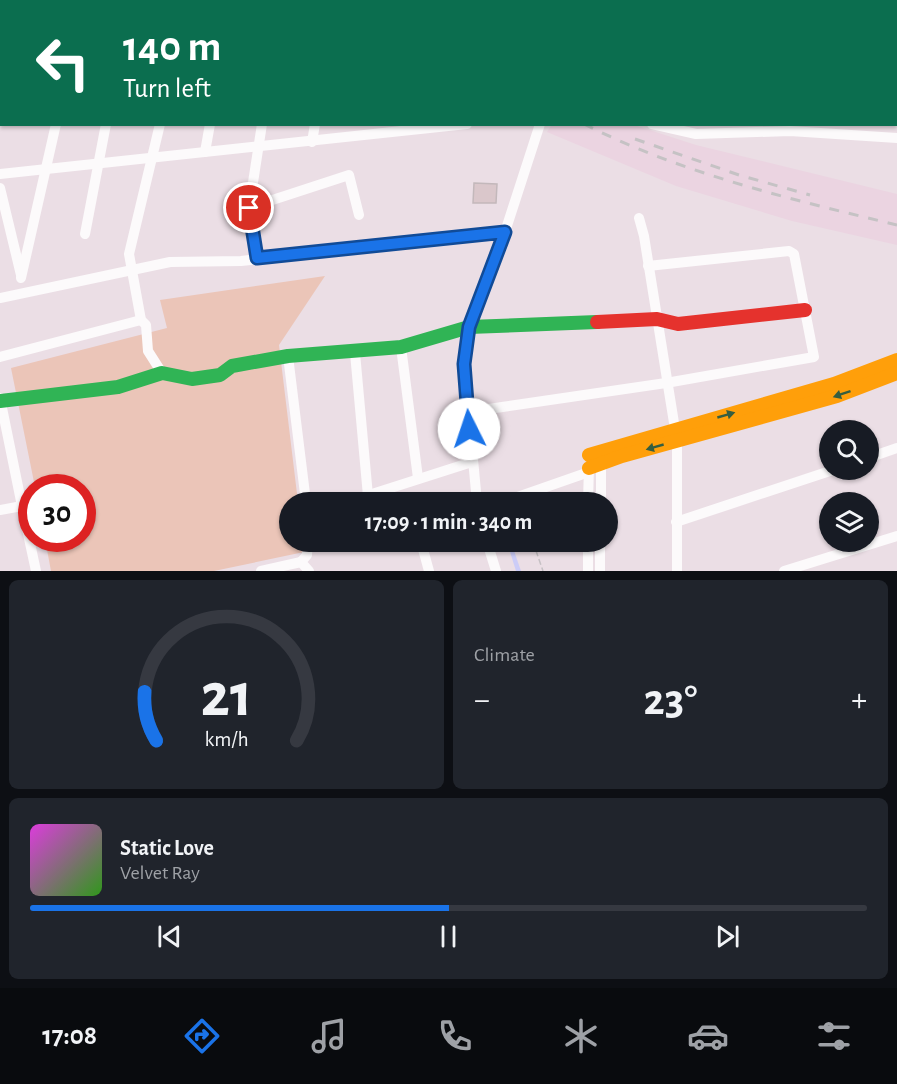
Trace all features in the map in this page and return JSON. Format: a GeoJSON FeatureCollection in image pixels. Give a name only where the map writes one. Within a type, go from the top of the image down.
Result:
{"type":"FeatureCollection","features":[{"type":"Feature","properties":{"kind":"street"},"geometry":{"type":"LineString","coordinates":[[21,278],[56,126]]}},
{"type":"Feature","properties":{"kind":"street"},"geometry":{"type":"LineString","coordinates":[[85,234],[106,126]]}},
{"type":"Feature","properties":{"kind":"street"},"geometry":{"type":"LineString","coordinates":[[160,126],[129,254],[141,320],[146,325],[148,351],[162,373]]}},
{"type":"Feature","properties":{"kind":"street"},"geometry":{"type":"LineString","coordinates":[[205,152],[210,126]]}},
{"type":"Feature","properties":{"kind":"street"},"geometry":{"type":"LineString","coordinates":[[257,258],[249,208],[262,126]]}},
{"type":"Feature","properties":{"kind":"street"},"geometry":{"type":"LineString","coordinates":[[312,142],[315,126]]}},
{"type":"Feature","properties":{"kind":"street"},"geometry":{"type":"LineString","coordinates":[[0,172],[312,142],[449,126]]}},
{"type":"Feature","properties":{"kind":"street"},"geometry":{"type":"LineString","coordinates":[[476,492],[464,364],[469,327],[505,232],[537,126]]}},
{"type":"Feature","properties":{"kind":"street"},"geometry":{"type":"LineString","coordinates":[[661,126],[696,134],[790,131],[897,138]]}},
{"type":"Feature","properties":{"kind":"street"},"geometry":{"type":"LineString","coordinates":[[249,208],[349,175],[359,215]]}},
{"type":"Feature","properties":{"kind":"street"},"geometry":{"type":"LineString","coordinates":[[0,188],[24,292]]}},
{"type":"Feature","properties":{"kind":"street"},"geometry":{"type":"LineString","coordinates":[[639,218],[644,236],[676,435],[677,571]]}},
{"type":"Feature","properties":{"kind":"street"},"geometry":{"type":"LineString","coordinates":[[0,298],[170,262],[241,261],[505,232]]}},
{"type":"Feature","properties":{"kind":"street"},"geometry":{"type":"LineString","coordinates":[[468,412],[666,383],[814,357],[794,254],[789,251],[648,266]]}},
{"type":"Feature","properties":{"kind":"street"},"geometry":{"type":"LineString","coordinates":[[18,486],[0,400],[118,387],[162,373],[192,379],[220,375],[232,366],[288,356],[355,353],[401,347],[469,327],[657,319],[678,324],[805,310]]}},
{"type":"Feature","properties":{"kind":"street"},"geometry":{"type":"LineString","coordinates":[[0,357],[141,320]]}},
{"type":"Feature","properties":{"kind":"street"},"geometry":{"type":"LineString","coordinates":[[401,347],[418,478]]}},
{"type":"Feature","properties":{"kind":"street"},"geometry":{"type":"LineString","coordinates":[[355,353],[368,492]]}},
{"type":"Feature","properties":{"kind":"street"},"geometry":{"type":"LineString","coordinates":[[288,356],[305,492]]}},
{"type":"Feature","properties":{"kind":"street"},"geometry":{"type":"LineString","coordinates":[[526,492],[594,462],[834,384],[897,360]]}},
{"type":"Feature","properties":{"kind":"street"},"geometry":{"type":"LineString","coordinates":[[676,435],[837,396],[897,373]]}},
{"type":"Feature","properties":{"kind":"street"},"geometry":{"type":"LineString","coordinates":[[879,454],[897,448]]}},
{"type":"Feature","properties":{"kind":"street"},"geometry":{"type":"LineString","coordinates":[[0,459],[12,456]]}},
{"type":"Feature","properties":{"kind":"street"},"geometry":{"type":"LineString","coordinates":[[379,492],[472,462]]}},
{"type":"Feature","properties":{"kind":"street"},"geometry":{"type":"LineString","coordinates":[[590,492],[594,462]]}},
{"type":"Feature","properties":{"kind":"street"},"geometry":{"type":"LineString","coordinates":[[594,462],[599,492]]}},
{"type":"Feature","properties":{"kind":"street"},"geometry":{"type":"LineString","coordinates":[[676,522],[819,475]]}},
{"type":"Feature","properties":{"kind":"street"},"geometry":{"type":"LineString","coordinates":[[0,510],[18,507]]}},
{"type":"Feature","properties":{"kind":"street"},"geometry":{"type":"LineString","coordinates":[[784,571],[897,536]]}},
{"type":"Feature","properties":{"kind":"street"},"geometry":{"type":"LineString","coordinates":[[32,552],[36,571]]}},
{"type":"Feature","properties":{"kind":"street"},"geometry":{"type":"LineString","coordinates":[[261,571],[301,562],[308,552]]}},
{"type":"Feature","properties":{"kind":"street"},"geometry":{"type":"LineString","coordinates":[[424,552],[429,571]]}},
{"type":"Feature","properties":{"kind":"street"},"geometry":{"type":"LineString","coordinates":[[490,552],[496,571]]}},
{"type":"Feature","properties":{"kind":"street"},"geometry":{"type":"LineString","coordinates":[[588,552],[588,571]]}},
{"type":"Feature","properties":{"kind":"street"},"geometry":{"type":"LineString","coordinates":[[600,552],[600,571]]}},
{"type":"Feature","properties":{"kind":"street"},"geometry":{"type":"LineString","coordinates":[[301,562],[309,571]]}},
{"type":"Feature","properties":{"kind":"path"},"geometry":{"type":"LineString","coordinates":[[536,552],[543,571]]}},
{"type":"Feature","properties":{"kind":"shaded area"},"geometry":{"type":"Polygon","coordinates":[[[551,126],[637,126],[696,145],[897,194],[897,245],[792,221],[676,186],[547,132],[551,126]]]}},
{"type":"Feature","properties":{"kind":"shaded area"},"geometry":{"type":"Polygon","coordinates":[[[325,276],[279,345],[297,492],[279,492],[279,552],[304,552],[214,571],[51,571],[47,552],[96,552],[96,474],[32,474],[11,368],[167,328],[160,300],[325,276]]]}},
{"type":"Feature","properties":{"kind":"water"},"geometry":{"type":"Polygon","coordinates":[[[510,552],[514,552],[521,571],[516,571],[510,552]]]}},
{"type":"Feature","properties":{"kind":"building"},"geometry":{"type":"Polygon","coordinates":[[[474,183],[497,184],[496,203],[473,203],[474,183]]]}},
{"type":"Feature","properties":{"kind":"railway"},"geometry":{"type":"LineString","coordinates":[[588,126],[621,142],[738,184],[897,225]]}},
{"type":"Feature","properties":{"kind":"railway"},"geometry":{"type":"LineString","coordinates":[[635,139],[739,175],[810,195]]}},
{"type":"Feature","properties":{"kind":"traffic: fast"},"geometry":{"type":"LineString","coordinates":[[0,401],[118,387],[162,373],[192,379],[220,375],[232,366],[288,356],[401,347],[469,327],[597,322]]}},
{"type":"Feature","properties":{"kind":"traffic: slow"},"geometry":{"type":"LineString","coordinates":[[589,455],[834,384],[897,360]]}},
{"type":"Feature","properties":{"kind":"traffic: slow"},"geometry":{"type":"LineString","coordinates":[[589,468],[622,456],[837,396],[897,373]]}},
{"type":"Feature","properties":{"kind":"traffic: jam"},"geometry":{"type":"LineString","coordinates":[[597,322],[657,319],[678,324],[805,310]]}},
{"type":"Feature","properties":{"kind":"route"},"geometry":{"type":"LineString","coordinates":[[249,208],[249,221],[257,258],[505,232],[469,327],[464,364],[469,429]]}}]}
